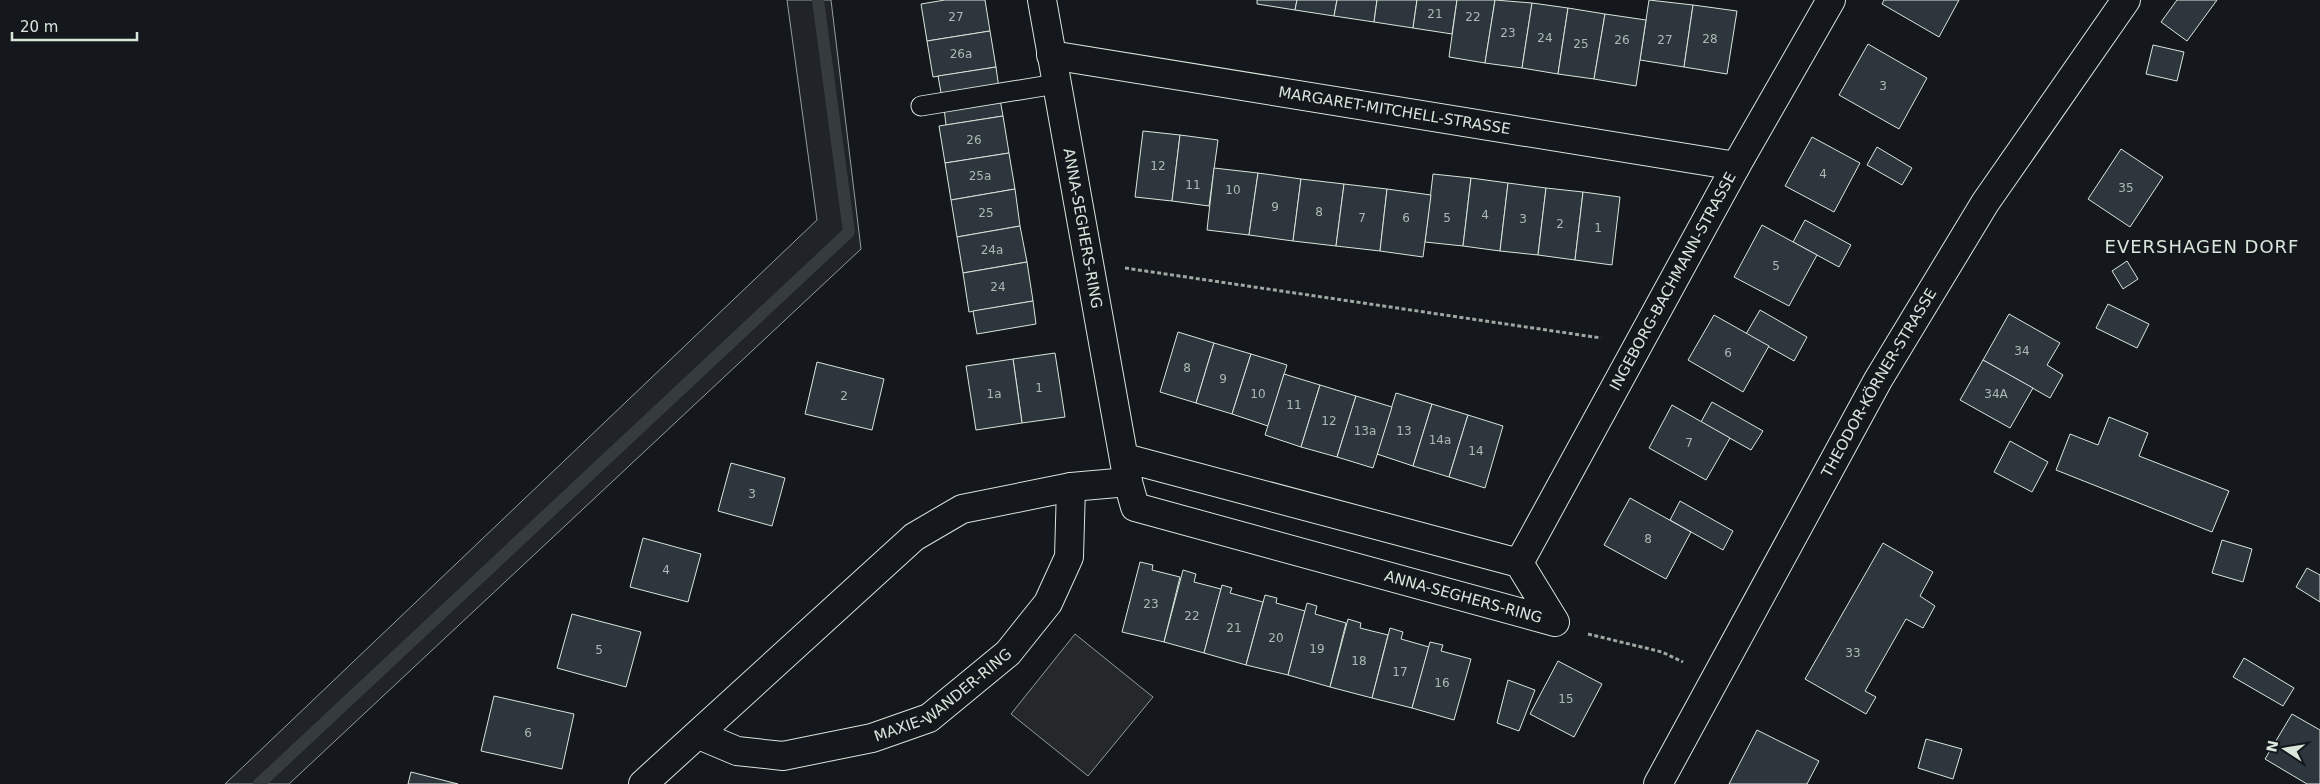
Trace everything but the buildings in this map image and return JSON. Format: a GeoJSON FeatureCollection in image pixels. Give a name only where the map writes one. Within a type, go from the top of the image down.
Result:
{"type":"FeatureCollection","features":[{"type":"Feature","properties":{"kind":"street","name":"ANNA-SEGHERS-RING"},"geometry":{"type":"LineString","coordinates":[[1042,0],[1087,262],[1126,470],[1135,507],[1555,622]]}},
{"type":"Feature","properties":{"kind":"street","name":"INGEBORG-BACHMANN-STRASSE"},"geometry":{"type":"LineString","coordinates":[[1519,564],[1736,166],[1831,0]]}},
{"type":"Feature","properties":{"kind":"street","name":"THEODOR-KÖRNER-STRASSE"},"geometry":{"type":"LineString","coordinates":[[1658,784],[1878,380],[1985,203],[2126,0]]}},
{"type":"Feature","properties":{"kind":"street","name":"MARGARET-MITCHELL-STRASSE"},"geometry":{"type":"LineString","coordinates":[[1051,55],[1736,166]]}},
{"type":"Feature","properties":{"kind":"street"},"geometry":{"type":"LineString","coordinates":[[643,784],[699,735],[914,537],[962,510],[1071,487],[1126,470],[1519,564]]}},
{"type":"Feature","properties":{"kind":"street","name":"MAXIE-WANDER-RING"},"geometry":{"type":"LineString","coordinates":[[699,735],[736,751],[782,756],[872,738],[929,718],[1008,653],[1048,603],[1070,557],[1071,487]]}},
{"type":"Feature","properties":{"kind":"street","name":"ANNA-SEGHERS-RING"},"geometry":{"type":"LineString","coordinates":[[1519,564],[1555,622]]}},
{"type":"Feature","properties":{"kind":"lane"},"geometry":{"type":"LineString","coordinates":[[921,106],[1056,84]]}},
{"type":"Feature","properties":{"kind":"path"},"geometry":{"type":"LineString","coordinates":[[1087,262],[1640,344]]}},
{"type":"Feature","properties":{"kind":"path"},"geometry":{"type":"LineString","coordinates":[[1555,622],[1589,634],[1662,652],[1716,676]]}},
{"type":"Feature","properties":{"kind":"shaded area"},"geometry":{"type":"Polygon","coordinates":[[[787,0],[831,0],[861,249],[289,784],[225,784],[817,220],[787,0]]]}},
{"type":"Feature","properties":{"kind":"shaded area"},"geometry":{"type":"Polygon","coordinates":[[[1075,634],[1153,697],[1088,776],[1011,714],[1075,634]]]}},
{"type":"Feature","properties":{"kind":"waterway"},"geometry":{"type":"LineString","coordinates":[[259,784],[849,232],[818,0]]}},
{"type":"Feature","properties":{"kind":"district","name":"EVERSHAGEN DORF"},"geometry":{"type":"Point","coordinates":[2202,247]}}]}
